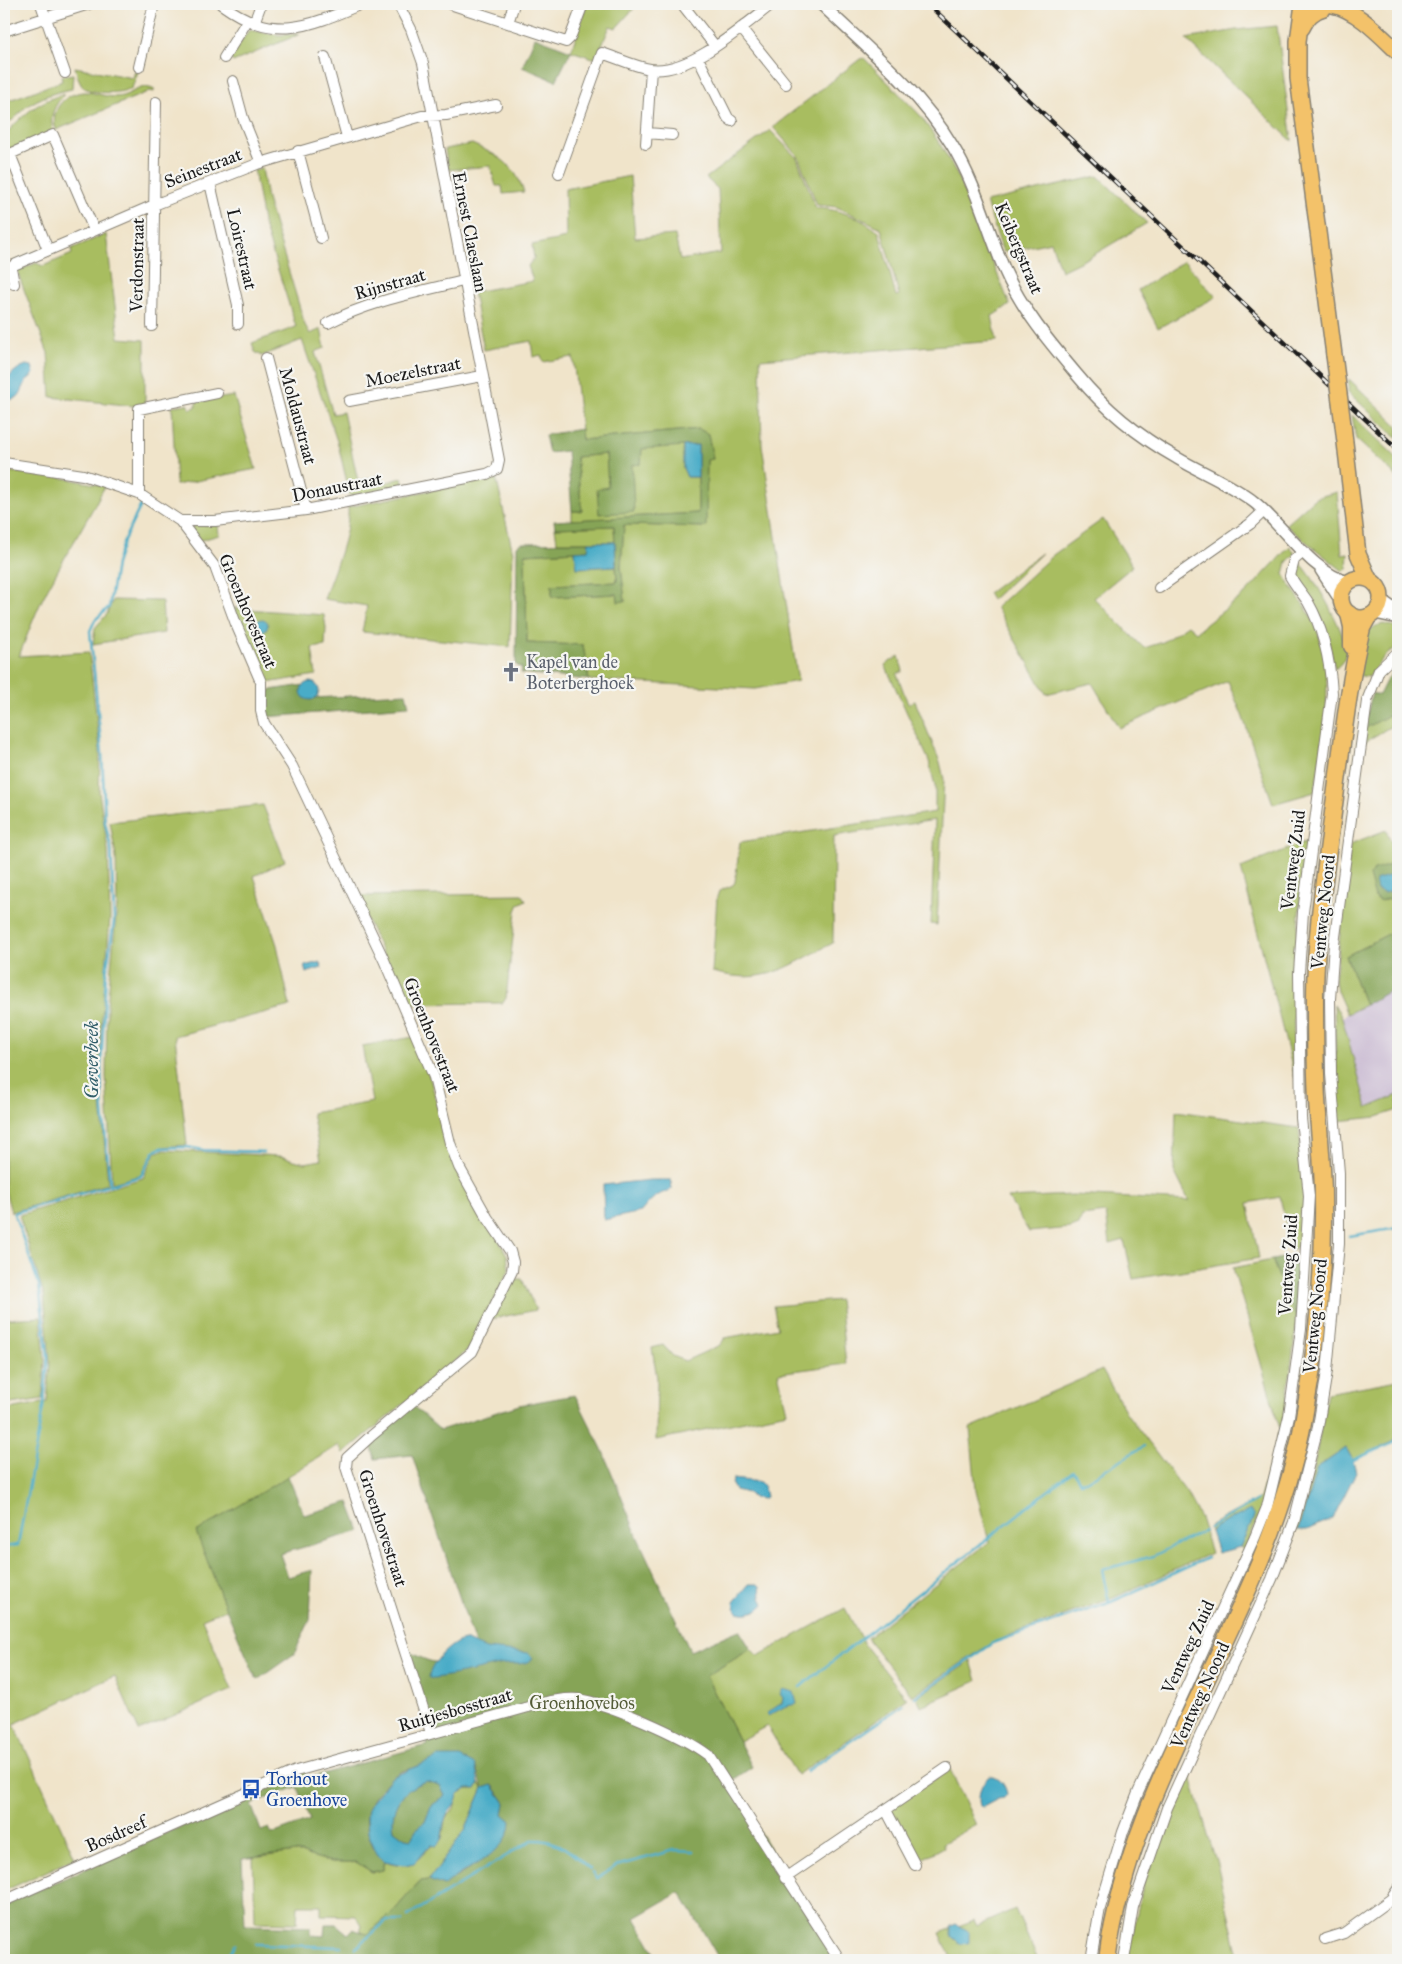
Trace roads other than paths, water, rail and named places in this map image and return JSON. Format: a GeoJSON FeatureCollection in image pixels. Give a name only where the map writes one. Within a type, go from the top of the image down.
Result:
{"type":"FeatureCollection","features":[{"type":"Feature","properties":{"kind":"highway"},"geometry":{"type":"LineString","coordinates":[[1345,608],[1352,639],[1348,700]]}},
{"type":"Feature","properties":{"kind":"highway"},"geometry":{"type":"LineString","coordinates":[[1107,1960],[1110,1938],[1128,1866],[1152,1801],[1262,1558],[1290,1479],[1304,1418],[1313,1360],[1323,1200],[1315,1061],[1316,975],[1323,887],[1348,700],[1362,628],[1375,610]]}},
{"type":"Feature","properties":{"kind":"main road"},"geometry":{"type":"LineString","coordinates":[[1303,4],[1297,58],[1300,96],[1358,554],[1369,579],[1379,587],[1375,610],[1355,617],[1345,608],[1343,587],[1351,580],[1358,554]]}},
{"type":"Feature","properties":{"kind":"main road"},"geometry":{"type":"LineString","coordinates":[[1352,4],[1398,52]]}},
{"type":"Feature","properties":{"kind":"main road"},"geometry":{"type":"LineString","coordinates":[[1300,32],[1310,14],[1325,5],[1343,9],[1374,29]]}},
{"type":"Feature","properties":{"kind":"main road"},"geometry":{"type":"LineString","coordinates":[[1351,580],[1369,579]]}},
{"type":"Feature","properties":{"kind":"street"},"geometry":{"type":"LineString","coordinates":[[41,4],[65,74]]}},
{"type":"Feature","properties":{"kind":"street"},"geometry":{"type":"LineString","coordinates":[[4,31],[89,4]]}},
{"type":"Feature","properties":{"kind":"street"},"geometry":{"type":"LineString","coordinates":[[139,68],[154,4]]}},
{"type":"Feature","properties":{"kind":"street"},"geometry":{"type":"LineString","coordinates":[[221,4],[250,22],[282,29],[297,28],[327,19],[361,4]]}},
{"type":"Feature","properties":{"kind":"street"},"geometry":{"type":"LineString","coordinates":[[224,58],[261,4]]}},
{"type":"Feature","properties":{"kind":"street","name":"Ernest Claeslaan"},"geometry":{"type":"LineString","coordinates":[[398,4],[411,30],[423,63],[431,116],[499,460],[497,469]]}},
{"type":"Feature","properties":{"kind":"street"},"geometry":{"type":"LineString","coordinates":[[450,4],[566,42],[570,38],[583,4]]}},
{"type":"Feature","properties":{"kind":"street"},"geometry":{"type":"LineString","coordinates":[[508,23],[514,4]]}},
{"type":"Feature","properties":{"kind":"street"},"geometry":{"type":"LineString","coordinates":[[682,4],[716,46]]}},
{"type":"Feature","properties":{"kind":"street"},"geometry":{"type":"LineString","coordinates":[[559,173],[602,53],[651,69],[678,65],[698,58],[772,4]]}},
{"type":"Feature","properties":{"kind":"street","name":"Keibergstraat"},"geometry":{"type":"LineString","coordinates":[[821,4],[900,79],[941,127],[969,174],[996,248],[1016,293],[1078,377],[1106,407],[1142,436],[1178,459],[1245,495],[1264,511],[1318,565],[1337,592],[1345,608]]}},
{"type":"Feature","properties":{"kind":"street"},"geometry":{"type":"LineString","coordinates":[[741,28],[786,84]]}},
{"type":"Feature","properties":{"kind":"street"},"geometry":{"type":"LineString","coordinates":[[325,58],[346,137]]}},
{"type":"Feature","properties":{"kind":"street"},"geometry":{"type":"LineString","coordinates":[[698,58],[728,118],[732,121]]}},
{"type":"Feature","properties":{"kind":"street"},"geometry":{"type":"LineString","coordinates":[[651,69],[647,138],[672,135]]}},
{"type":"Feature","properties":{"kind":"street"},"geometry":{"type":"LineString","coordinates":[[233,81],[242,118],[261,163]]}},
{"type":"Feature","properties":{"kind":"street","name":"Verdonstraat"},"geometry":{"type":"LineString","coordinates":[[152,326],[156,102]]}},
{"type":"Feature","properties":{"kind":"street","name":"Seinestraat"},"geometry":{"type":"LineString","coordinates":[[14,284],[11,268],[14,265],[154,205],[261,163],[422,116],[496,105]]}},
{"type":"Feature","properties":{"kind":"street"},"geometry":{"type":"LineString","coordinates":[[48,250],[10,154],[53,135],[94,230]]}},
{"type":"Feature","properties":{"kind":"street"},"geometry":{"type":"LineString","coordinates":[[298,151],[321,238]]}},
{"type":"Feature","properties":{"kind":"street","name":"Loirestraat"},"geometry":{"type":"LineString","coordinates":[[210,182],[236,295],[238,324]]}},
{"type":"Feature","properties":{"kind":"street","name":"Rijnstraat"},"geometry":{"type":"LineString","coordinates":[[328,323],[359,309],[389,299],[463,280]]}},
{"type":"Feature","properties":{"kind":"street","name":"Moldaustraat"},"geometry":{"type":"LineString","coordinates":[[266,358],[306,510]]}},
{"type":"Feature","properties":{"kind":"street","name":"Moezelstraat"},"geometry":{"type":"LineString","coordinates":[[349,401],[482,376]]}},
{"type":"Feature","properties":{"kind":"street"},"geometry":{"type":"LineString","coordinates":[[139,494],[139,409],[217,393]]}},
{"type":"Feature","properties":{"kind":"street","name":"Groenhovestraat"},"geometry":{"type":"LineString","coordinates":[[4,462],[83,475],[139,494],[180,521],[215,567],[236,624],[261,682],[261,711],[264,723],[292,766],[384,960],[434,1077],[450,1143],[460,1167],[487,1217],[510,1251],[513,1262],[507,1283],[472,1352],[347,1458],[346,1467],[431,1733]]}},
{"type":"Feature","properties":{"kind":"street","name":"Donaustraat"},"geometry":{"type":"LineString","coordinates":[[180,521],[214,521],[306,510],[487,474],[497,469]]}},
{"type":"Feature","properties":{"kind":"street"},"geometry":{"type":"LineString","coordinates":[[1159,588],[1250,524],[1264,511]]}},
{"type":"Feature","properties":{"kind":"street","name":"Ventweg Zuid"},"geometry":{"type":"LineString","coordinates":[[1091,1960],[1100,1908],[1123,1832],[1267,1507],[1282,1449],[1297,1371],[1308,1196],[1300,1110],[1299,974],[1303,912],[1332,693],[1331,668],[1319,626],[1307,602],[1290,576],[1294,560],[1304,551]]}},
{"type":"Feature","properties":{"kind":"street","name":"Keibergstraat"},"geometry":{"type":"LineString","coordinates":[[1318,565],[1341,580],[1351,580]]}},
{"type":"Feature","properties":{"kind":"street"},"geometry":{"type":"LineString","coordinates":[[1375,610],[1398,612]]}},
{"type":"Feature","properties":{"kind":"street"},"geometry":{"type":"LineString","coordinates":[[1375,610],[1398,618]]}},
{"type":"Feature","properties":{"kind":"street","name":"Ventweg Noord"},"geometry":{"type":"LineString","coordinates":[[1124,1960],[1133,1907],[1167,1808],[1272,1578],[1294,1522],[1311,1459],[1327,1371],[1339,1244],[1339,1173],[1331,1074],[1330,999],[1334,944],[1355,774],[1369,691],[1379,670],[1398,652]]}},
{"type":"Feature","properties":{"kind":"street","name":"Ruitjesbosstraat"},"geometry":{"type":"LineString","coordinates":[[241,1796],[296,1771],[550,1701],[578,1699],[615,1711],[684,1739],[708,1755],[785,1878],[840,1960]]}},
{"type":"Feature","properties":{"kind":"street"},"geometry":{"type":"LineString","coordinates":[[785,1878],[947,1768]]}},
{"type":"Feature","properties":{"kind":"street","name":"Bosdreef"},"geometry":{"type":"LineString","coordinates":[[4,1901],[241,1796]]}},
{"type":"Feature","properties":{"kind":"street"},"geometry":{"type":"LineString","coordinates":[[886,1810],[915,1865]]}},
{"type":"Feature","properties":{"kind":"street"},"geometry":{"type":"LineString","coordinates":[[1325,1938],[1344,1933],[1395,1902],[1398,1889]]}},
{"type":"Feature","properties":{"kind":"water"},"geometry":{"type":"Polygon","coordinates":[[[26,365],[32,366],[34,373],[18,396],[9,400],[4,396],[7,380],[13,373],[26,365]]]}},
{"type":"Feature","properties":{"kind":"water"},"geometry":{"type":"Polygon","coordinates":[[[698,445],[698,477],[687,477],[683,468],[683,446],[698,445]]]}},
{"type":"Feature","properties":{"kind":"water"},"geometry":{"type":"Polygon","coordinates":[[[589,542],[615,542],[616,566],[577,568],[575,551],[588,550],[589,542]]]}},
{"type":"Feature","properties":{"kind":"water"},"geometry":{"type":"Polygon","coordinates":[[[260,619],[264,619],[268,625],[264,631],[260,631],[256,627],[256,623],[260,619]]]}},
{"type":"Feature","properties":{"kind":"water"},"geometry":{"type":"Polygon","coordinates":[[[310,682],[316,685],[319,691],[316,697],[310,700],[304,697],[301,691],[304,685],[310,682]]]}},
{"type":"Feature","properties":{"kind":"water"},"geometry":{"type":"Polygon","coordinates":[[[1392,875],[1398,889],[1384,893],[1377,890],[1375,880],[1392,875]]]}},
{"type":"Feature","properties":{"kind":"water"},"geometry":{"type":"Polygon","coordinates":[[[320,962],[322,968],[306,973],[304,966],[320,962]]]}},
{"type":"Feature","properties":{"kind":"water"},"geometry":{"type":"Polygon","coordinates":[[[650,1180],[671,1180],[672,1189],[655,1198],[641,1212],[604,1220],[603,1185],[650,1180]]]}},
{"type":"Feature","properties":{"kind":"water"},"geometry":{"type":"Polygon","coordinates":[[[1346,1448],[1353,1460],[1356,1472],[1333,1518],[1307,1530],[1298,1530],[1317,1468],[1346,1448]]]}},
{"type":"Feature","properties":{"kind":"water"},"geometry":{"type":"Polygon","coordinates":[[[733,1479],[760,1482],[764,1487],[766,1497],[764,1499],[753,1498],[748,1493],[735,1490],[732,1485],[733,1479]]]}},
{"type":"Feature","properties":{"kind":"water"},"geometry":{"type":"Polygon","coordinates":[[[1250,1510],[1254,1517],[1240,1547],[1218,1553],[1211,1532],[1215,1527],[1250,1510]]]}},
{"type":"Feature","properties":{"kind":"water"},"geometry":{"type":"Polygon","coordinates":[[[749,1584],[758,1584],[760,1586],[764,1604],[751,1612],[743,1613],[736,1611],[734,1602],[749,1584]]]}},
{"type":"Feature","properties":{"kind":"water"},"geometry":{"type":"Polygon","coordinates":[[[464,1640],[486,1649],[529,1653],[533,1659],[521,1664],[503,1664],[429,1678],[433,1667],[447,1649],[464,1640]]]}},
{"type":"Feature","properties":{"kind":"water"},"geometry":{"type":"Polygon","coordinates":[[[783,1689],[794,1692],[797,1704],[786,1706],[768,1716],[767,1713],[782,1703],[783,1698],[780,1694],[783,1689]]]}},
{"type":"Feature","properties":{"kind":"water"},"geometry":{"type":"Polygon","coordinates":[[[439,1757],[460,1757],[475,1765],[479,1783],[476,1789],[467,1789],[458,1794],[456,1803],[445,1820],[439,1843],[436,1846],[431,1845],[414,1863],[404,1865],[385,1861],[378,1856],[368,1833],[368,1807],[392,1777],[439,1757]],[[426,1781],[405,1793],[396,1806],[393,1821],[394,1830],[405,1838],[411,1839],[418,1827],[425,1822],[431,1806],[445,1796],[440,1785],[426,1781]]]}},
{"type":"Feature","properties":{"kind":"water"},"geometry":{"type":"Polygon","coordinates":[[[990,1776],[1002,1782],[1007,1794],[1004,1798],[983,1807],[980,1806],[979,1793],[984,1781],[990,1776]]]}},
{"type":"Feature","properties":{"kind":"water"},"geometry":{"type":"Polygon","coordinates":[[[492,1785],[505,1803],[503,1814],[511,1821],[509,1833],[503,1843],[485,1859],[444,1886],[429,1880],[465,1830],[483,1788],[492,1785]]]}},
{"type":"Feature","properties":{"kind":"water"},"geometry":{"type":"Polygon","coordinates":[[[956,1924],[969,1932],[969,1943],[961,1944],[951,1936],[951,1926],[956,1924]]]}},
{"type":"Feature","properties":{"kind":"waterway","name":"Gaverbeek"},"geometry":{"type":"LineString","coordinates":[[110,1184],[101,1067],[106,974],[114,921],[111,848],[105,822],[102,753],[90,631],[95,620],[109,607],[116,564],[124,540],[144,499]]}},
{"type":"Feature","properties":{"kind":"waterway","name":"Gaverbeek"},"geometry":{"type":"LineString","coordinates":[[4,1547],[18,1545],[44,1402],[48,1357],[39,1285],[14,1213],[141,1176],[154,1152],[160,1148],[187,1147],[203,1150],[263,1152]]}},
{"type":"Feature","properties":{"kind":"waterway"},"geometry":{"type":"LineString","coordinates":[[1349,1236],[1398,1228]]}},
{"type":"Feature","properties":{"kind":"waterway"},"geometry":{"type":"LineString","coordinates":[[1353,1460],[1398,1441]]}},
{"type":"Feature","properties":{"kind":"waterway"},"geometry":{"type":"LineString","coordinates":[[800,1687],[1073,1471],[1080,1482],[1086,1481],[1144,1446]]}},
{"type":"Feature","properties":{"kind":"waterway"},"geometry":{"type":"LineString","coordinates":[[1209,1528],[1257,1500]]}},
{"type":"Feature","properties":{"kind":"waterway"},"geometry":{"type":"LineString","coordinates":[[1109,1602],[1102,1570],[1153,1556],[1204,1531]]}},
{"type":"Feature","properties":{"kind":"waterway"},"geometry":{"type":"LineString","coordinates":[[915,1697],[995,1642],[1109,1603],[1207,1558]]}},
{"type":"Feature","properties":{"kind":"waterway"},"geometry":{"type":"LineString","coordinates":[[807,1771],[903,1705]]}},
{"type":"Feature","properties":{"kind":"waterway"},"geometry":{"type":"LineString","coordinates":[[408,1916],[532,1840],[542,1840],[557,1844],[590,1869]]}},
{"type":"Feature","properties":{"kind":"waterway"},"geometry":{"type":"LineString","coordinates":[[592,1873],[597,1879],[616,1866],[675,1850],[694,1851]]}},
{"type":"Feature","properties":{"kind":"waterway"},"geometry":{"type":"LineString","coordinates":[[356,1948],[386,1921],[402,1921]]}},
{"type":"Feature","properties":{"kind":"waterway"},"geometry":{"type":"LineString","coordinates":[[226,1960],[235,1944]]}},
{"type":"Feature","properties":{"kind":"waterway"},"geometry":{"type":"LineString","coordinates":[[256,1944],[341,1947]]}},
{"type":"Feature","properties":{"kind":"railway"},"geometry":{"type":"LineString","coordinates":[[928,4],[1398,450]]}},
{"type":"Feature","properties":{"kind":"place","name":"Kapel van de Boterberghoek"},"geometry":{"type":"Point","coordinates":[511,672]}},
{"type":"Feature","properties":{"kind":"place","name":"Torhout Groenhove"},"geometry":{"type":"Point","coordinates":[251,1789]}},
{"type":"Feature","properties":{"kind":"park label","name":"Groenhovebos"},"geometry":{"type":"Point","coordinates":[582,1703]}}]}
